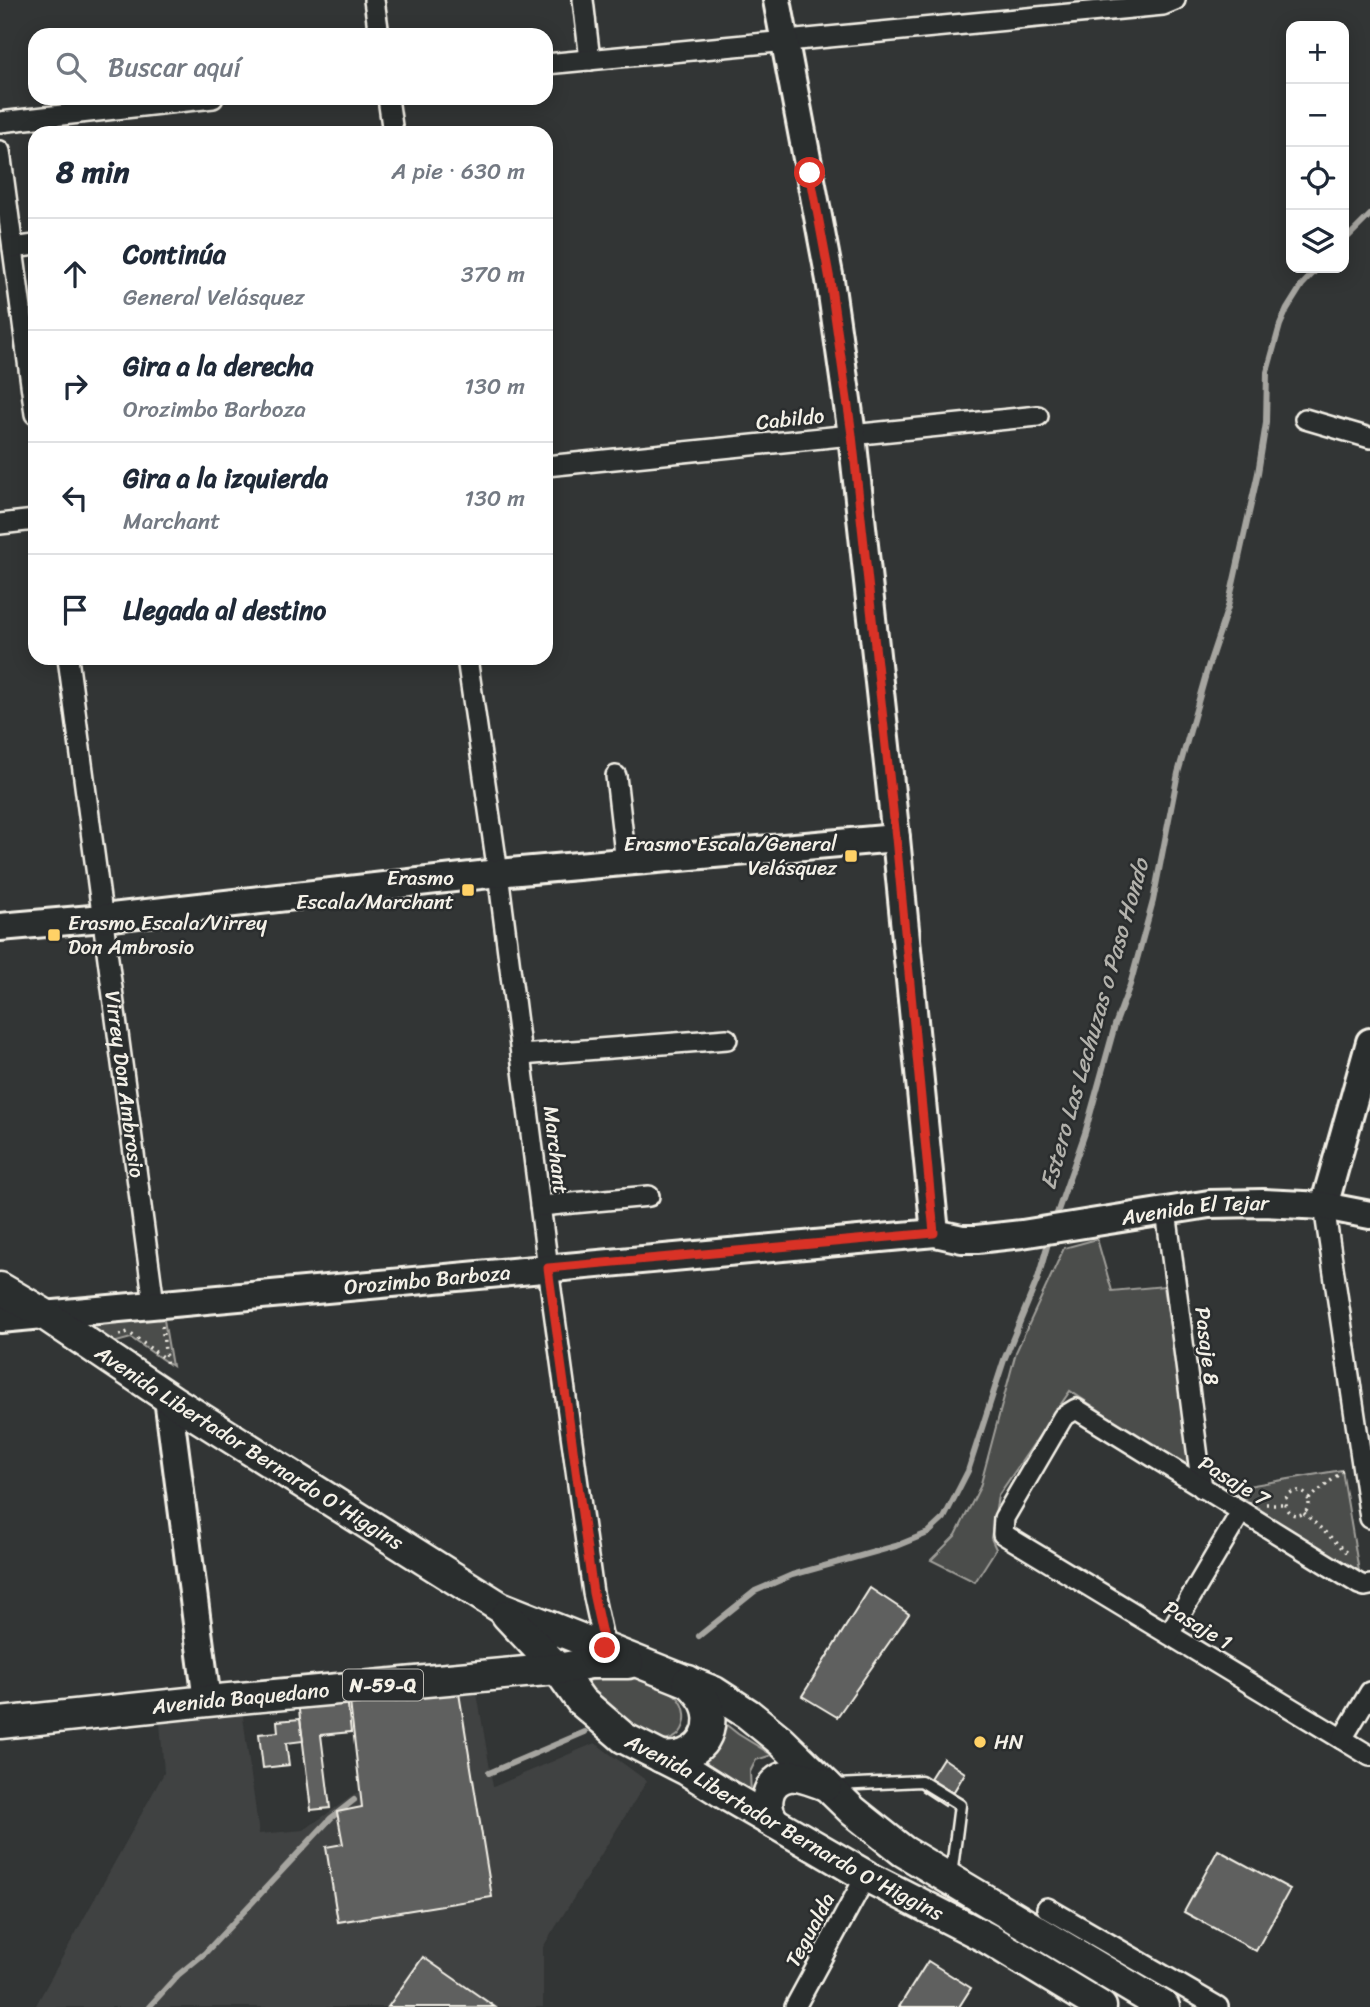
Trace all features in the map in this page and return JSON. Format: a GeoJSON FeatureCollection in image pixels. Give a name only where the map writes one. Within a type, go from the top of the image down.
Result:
{"type":"FeatureCollection","features":[{"type":"Feature","properties":{"kind":"main road","name":"Avenida Libertador Bernardo O'Higgins"},"geometry":{"type":"LineString","coordinates":[[0,1288],[44,1314],[170,1399],[500,1607],[714,1692],[748,1714],[798,1756],[826,1785],[903,1851],[951,1880],[1069,1935],[1164,2007]]}},
{"type":"Feature","properties":{"kind":"main road","name":"Avenida Libertador Bernardo O'Higgins"},"geometry":{"type":"LineString","coordinates":[[500,1607],[558,1669],[582,1701],[624,1738],[687,1770],[866,1875],[969,1929],[1084,2000]]}},
{"type":"Feature","properties":{"kind":"main road","name":"Avenida Baquedano"},"geometry":{"type":"LineString","coordinates":[[0,1723],[558,1669],[590,1663],[610,1662],[649,1667]]}},
{"type":"Feature","properties":{"kind":"main road"},"geometry":{"type":"LineString","coordinates":[[661,1757],[678,1758],[686,1755],[699,1745],[708,1728],[708,1709],[688,1681]]}},
{"type":"Feature","properties":{"kind":"main road"},"geometry":{"type":"LineString","coordinates":[[775,1823],[768,1811],[767,1796],[781,1778],[797,1776],[826,1785]]}},
{"type":"Feature","properties":{"kind":"street"},"geometry":{"type":"LineString","coordinates":[[374,0],[378,28]]}},
{"type":"Feature","properties":{"kind":"street"},"geometry":{"type":"LineString","coordinates":[[583,0],[590,60]]}},
{"type":"Feature","properties":{"kind":"street"},"geometry":{"type":"LineString","coordinates":[[777,0],[830,280],[852,435],[896,838],[934,1233]]}},
{"type":"Feature","properties":{"kind":"street"},"geometry":{"type":"LineString","coordinates":[[553,63],[1163,5],[1175,0]]}},
{"type":"Feature","properties":{"kind":"street"},"geometry":{"type":"LineString","coordinates":[[0,122],[151,105]]}},
{"type":"Feature","properties":{"kind":"street"},"geometry":{"type":"LineString","coordinates":[[389,105],[392,126]]}},
{"type":"Feature","properties":{"kind":"street"},"geometry":{"type":"LineString","coordinates":[[0,152],[28,361]]}},
{"type":"Feature","properties":{"kind":"street"},"geometry":{"type":"LineString","coordinates":[[13,248],[28,246]]}},
{"type":"Feature","properties":{"kind":"street","name":"Cabildo"},"geometry":{"type":"LineString","coordinates":[[553,465],[1038,416]]}},
{"type":"Feature","properties":{"kind":"street"},"geometry":{"type":"LineString","coordinates":[[1305,419],[1370,438]]}},
{"type":"Feature","properties":{"kind":"street"},"geometry":{"type":"LineString","coordinates":[[0,524],[28,521]]}},
{"type":"Feature","properties":{"kind":"street","name":"Virrey Don Ambrosio"},"geometry":{"type":"LineString","coordinates":[[69,665],[158,1315]]}},
{"type":"Feature","properties":{"kind":"street","name":"Marchant"},"geometry":{"type":"LineString","coordinates":[[468,665],[593,1593],[605,1648]]}},
{"type":"Feature","properties":{"kind":"street"},"geometry":{"type":"LineString","coordinates":[[616,776],[626,863]]}},
{"type":"Feature","properties":{"kind":"street"},"geometry":{"type":"LineString","coordinates":[[0,927],[103,918],[498,873],[896,838]]}},
{"type":"Feature","properties":{"kind":"street"},"geometry":{"type":"LineString","coordinates":[[521,1055],[727,1039]]}},
{"type":"Feature","properties":{"kind":"street"},"geometry":{"type":"LineString","coordinates":[[1370,1042],[1324,1206],[1370,1518]]}},
{"type":"Feature","properties":{"kind":"street"},"geometry":{"type":"LineString","coordinates":[[540,1206],[649,1196]]}},
{"type":"Feature","properties":{"kind":"street","name":"Avenida El Tejar"},"geometry":{"type":"LineString","coordinates":[[1022,1234],[1209,1204],[1324,1206],[1370,1215]]}},
{"type":"Feature","properties":{"kind":"street","name":"Pasaje 8"},"geometry":{"type":"LineString","coordinates":[[1166,1211],[1202,1488]]}},
{"type":"Feature","properties":{"kind":"street","name":"Orozimbo Barboza"},"geometry":{"type":"LineString","coordinates":[[0,1319],[44,1314],[158,1315],[548,1268],[934,1233],[962,1239],[1022,1234]]}},
{"type":"Feature","properties":{"kind":"street"},"geometry":{"type":"LineString","coordinates":[[170,1399],[207,1701]]}},
{"type":"Feature","properties":{"kind":"street"},"geometry":{"type":"LineString","coordinates":[[1353,1399],[1370,1410]]}},
{"type":"Feature","properties":{"kind":"street","name":"Pasaje 7"},"geometry":{"type":"LineString","coordinates":[[1003,1534],[1004,1518],[1063,1417],[1076,1409],[1359,1584],[1370,1585]]}},
{"type":"Feature","properties":{"kind":"street"},"geometry":{"type":"LineString","coordinates":[[1169,1634],[1241,1512]]}},
{"type":"Feature","properties":{"kind":"street","name":"Pasaje 1"},"geometry":{"type":"LineString","coordinates":[[1003,1534],[1370,1756]]}},
{"type":"Feature","properties":{"kind":"street"},"geometry":{"type":"LineString","coordinates":[[1342,1739],[1370,1692]]}},
{"type":"Feature","properties":{"kind":"street","name":"Tegualda"},"geometry":{"type":"LineString","coordinates":[[795,2007],[866,1875]]}},
{"type":"Feature","properties":{"kind":"street","name":"Avenida Libertador Bernardo O'Higgins"},"geometry":{"type":"LineString","coordinates":[[1047,1908],[1069,1935],[1218,2007]]}},
{"type":"Feature","properties":{"kind":"lane"},"geometry":{"type":"LineString","coordinates":[[826,1785],[921,1781],[960,1805],[951,1880]]}},
{"type":"Feature","properties":{"kind":"path"},"geometry":{"type":"LineString","coordinates":[[158,1315],[170,1399]]}},
{"type":"Feature","properties":{"kind":"path"},"geometry":{"type":"LineString","coordinates":[[112,1338],[128,1332],[166,1360]]}},
{"type":"Feature","properties":{"kind":"path"},"geometry":{"type":"LineString","coordinates":[[1309,1499],[1346,1468]]}},
{"type":"Feature","properties":{"kind":"path"},"geometry":{"type":"LineString","coordinates":[[1293,1491],[1300,1491],[1309,1499],[1307,1511],[1300,1515],[1292,1513],[1286,1507],[1287,1496],[1293,1491]]}},
{"type":"Feature","properties":{"kind":"shaded area"},"geometry":{"type":"Polygon","coordinates":[[[1097,1239],[1112,1291],[1164,1286],[1192,1472],[1070,1391],[998,1496],[991,1538],[996,1549],[975,1582],[931,1560],[956,1535],[980,1487],[1016,1352],[1064,1248],[1097,1239]]]}},
{"type":"Feature","properties":{"kind":"shaded area"},"geometry":{"type":"Polygon","coordinates":[[[163,1314],[172,1366],[131,1338],[113,1343],[82,1323],[163,1314]]]}},
{"type":"Feature","properties":{"kind":"shaded area"},"geometry":{"type":"Polygon","coordinates":[[[1342,1470],[1360,1577],[1230,1489],[1342,1470]]]}},
{"type":"Feature","properties":{"kind":"shaded area"},"geometry":{"type":"Polygon","coordinates":[[[630,1676],[675,1695],[684,1709],[684,1726],[680,1733],[665,1740],[648,1737],[575,1682],[630,1676]]]}},
{"type":"Feature","properties":{"kind":"shaded area"},"geometry":{"type":"Polygon","coordinates":[[[477,1693],[493,1787],[595,1743],[647,1781],[543,1947],[543,2007],[35,2007],[164,1773],[160,1722],[192,1715],[242,1710],[259,1834],[304,1830],[365,1787],[356,1703],[477,1693]]]}},
{"type":"Feature","properties":{"kind":"shaded area"},"geometry":{"type":"Polygon","coordinates":[[[714,1715],[772,1755],[756,1760],[750,1772],[751,1795],[696,1760],[714,1715]]]}},
{"type":"Feature","properties":{"kind":"building"},"geometry":{"type":"Polygon","coordinates":[[[870,1588],[909,1614],[837,1717],[802,1696],[870,1588]]]}},
{"type":"Feature","properties":{"kind":"building"},"geometry":{"type":"Polygon","coordinates":[[[459,1693],[492,1897],[338,1922],[326,1847],[343,1844],[337,1812],[362,1807],[350,1702],[459,1693]]]}},
{"type":"Feature","properties":{"kind":"building"},"geometry":{"type":"Polygon","coordinates":[[[347,1697],[351,1732],[321,1735],[330,1808],[311,1810],[298,1702],[347,1697]]]}},
{"type":"Feature","properties":{"kind":"building"},"geometry":{"type":"Polygon","coordinates":[[[300,1719],[303,1741],[286,1743],[289,1765],[263,1768],[259,1734],[278,1732],[277,1721],[300,1719]]]}},
{"type":"Feature","properties":{"kind":"building"},"geometry":{"type":"Polygon","coordinates":[[[943,1758],[965,1773],[945,1806],[922,1791],[943,1758]]]}},
{"type":"Feature","properties":{"kind":"building"},"geometry":{"type":"Polygon","coordinates":[[[1218,1850],[1290,1889],[1256,1951],[1184,1912],[1218,1850]]]}},
{"type":"Feature","properties":{"kind":"building"},"geometry":{"type":"Polygon","coordinates":[[[423,1957],[495,2007],[388,2007],[423,1957]]]}},
{"type":"Feature","properties":{"kind":"building"},"geometry":{"type":"Polygon","coordinates":[[[928,1961],[971,1988],[959,2007],[899,2007],[928,1961]]]}},
{"type":"Feature","properties":{"kind":"waterway","name":"Estero Las Lechuzas o Paso Hondo"},"geometry":{"type":"LineString","coordinates":[[1349,236],[1370,215]]}},
{"type":"Feature","properties":{"kind":"waterway","name":"Estero Las Lechuzas o Paso Hondo"},"geometry":{"type":"LineString","coordinates":[[1054,1222],[1085,1133],[1115,1025],[1130,985],[1153,901],[1178,773],[1228,607],[1258,473],[1266,423],[1267,372],[1287,309],[1313,273]]}},
{"type":"Feature","properties":{"kind":"waterway","name":"Estero Las Lechuzas o Paso Hondo"},"geometry":{"type":"LineString","coordinates":[[699,1636],[755,1591],[792,1575],[896,1546],[928,1533],[944,1518],[968,1471],[1004,1360],[1038,1278],[1050,1236]]}},
{"type":"Feature","properties":{"kind":"waterway","name":"Estero Las Lechuzas o Paso Hondo"},"geometry":{"type":"LineString","coordinates":[[489,1773],[585,1732]]}},
{"type":"Feature","properties":{"kind":"waterway","name":"Estero Las Lechuzas o Paso Hondo"},"geometry":{"type":"LineString","coordinates":[[149,2007],[178,1975],[205,1953],[331,1818],[354,1800]]}},
{"type":"Feature","properties":{"kind":"place","name":"Erasmo Escala/General Velásquez"},"geometry":{"type":"Point","coordinates":[851,856]}},
{"type":"Feature","properties":{"kind":"place","name":"Erasmo Escala/Marchant"},"geometry":{"type":"Point","coordinates":[468,890]}},
{"type":"Feature","properties":{"kind":"place","name":"Erasmo Escala/Virrey Don Ambrosio"},"geometry":{"type":"Point","coordinates":[54,935]}},
{"type":"Feature","properties":{"kind":"place","name":"HN"},"geometry":{"type":"Point","coordinates":[980,1742]}},
{"type":"Feature","properties":{"kind":"route"},"geometry":{"type":"LineString","coordinates":[[605,1648],[593,1593],[548,1268],[934,1233],[896,838],[852,435],[830,280],[810,173]]}}]}
